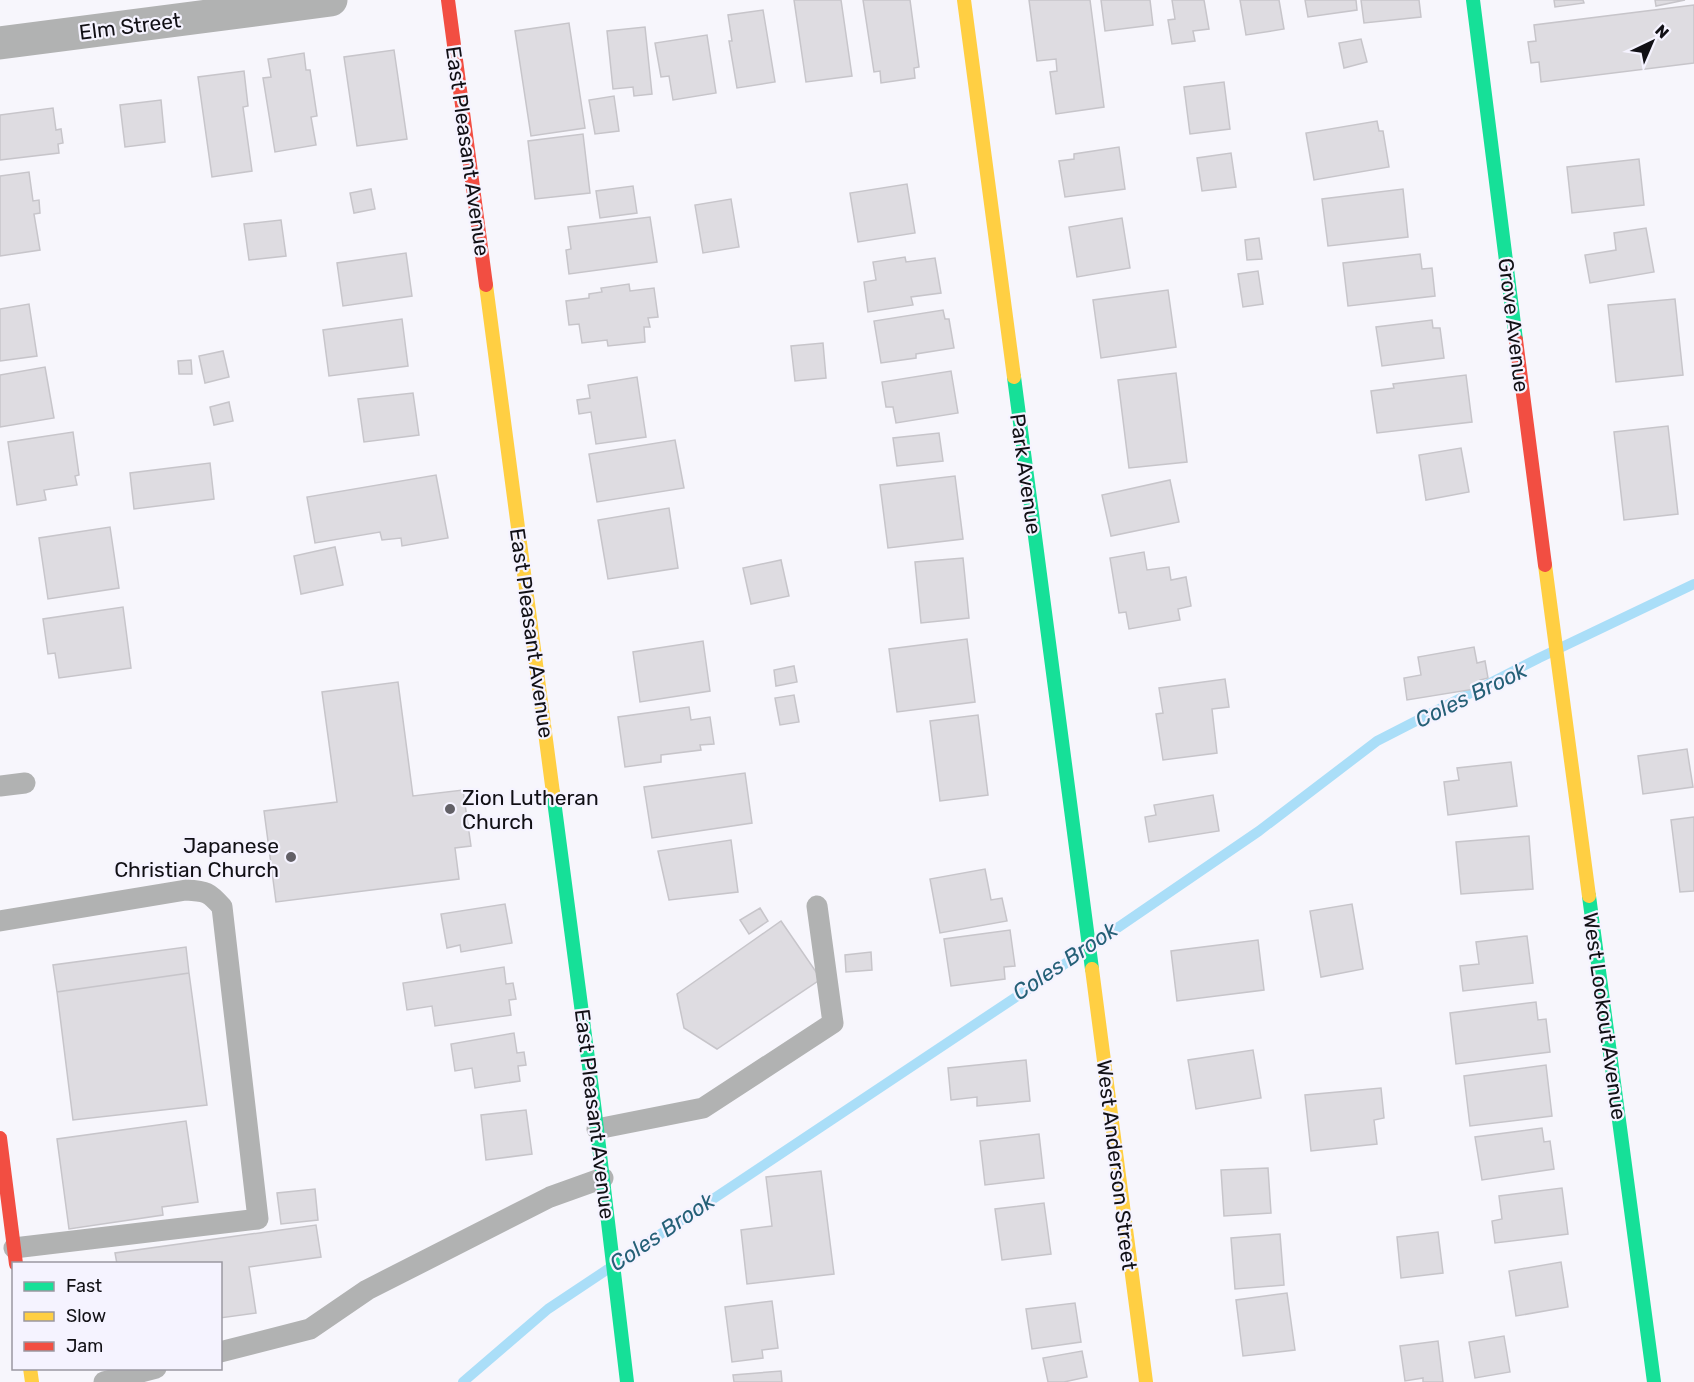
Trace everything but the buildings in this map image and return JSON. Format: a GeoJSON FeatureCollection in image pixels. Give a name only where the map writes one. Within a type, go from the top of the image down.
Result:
{"type":"FeatureCollection","features":[{"type":"Feature","properties":{"kind":"street","name":"Elm Street"},"geometry":{"type":"LineString","coordinates":[[0,43],[332,0]]}},
{"type":"Feature","properties":{"kind":"street","name":"East Pleasant Avenue"},"geometry":{"type":"LineString","coordinates":[[448,0],[597,1129],[627,1382]]}},
{"type":"Feature","properties":{"kind":"street","name":"Park Avenue"},"geometry":{"type":"LineString","coordinates":[[964,0],[1089,948]]}},
{"type":"Feature","properties":{"kind":"street","name":"Grove Avenue"},"geometry":{"type":"LineString","coordinates":[[1473,0],[1556,650]]}},
{"type":"Feature","properties":{"kind":"street","name":"West Lookout Avenue"},"geometry":{"type":"LineString","coordinates":[[1556,650],[1654,1382]]}},
{"type":"Feature","properties":{"kind":"street","name":"West Anderson Street"},"geometry":{"type":"LineString","coordinates":[[1089,948],[1146,1382]]}},
{"type":"Feature","properties":{"kind":"street"},"geometry":{"type":"LineString","coordinates":[[0,1138],[15,1256]]}},
{"type":"Feature","properties":{"kind":"lane"},"geometry":{"type":"LineString","coordinates":[[0,786],[25,783]]}},
{"type":"Feature","properties":{"kind":"lane"},"geometry":{"type":"LineString","coordinates":[[0,921],[186,890],[211,894],[222,907],[258,1219],[15,1256]]}},
{"type":"Feature","properties":{"kind":"lane"},"geometry":{"type":"LineString","coordinates":[[597,1129],[703,1108],[833,1023],[817,906]]}},
{"type":"Feature","properties":{"kind":"lane"},"geometry":{"type":"LineString","coordinates":[[222,1351],[310,1329],[367,1290],[550,1197],[603,1178]]}},
{"type":"Feature","properties":{"kind":"lane"},"geometry":{"type":"LineString","coordinates":[[104,1382],[149,1370]]}},
{"type":"Feature","properties":{"kind":"waterway","name":"Coles Brook"},"geometry":{"type":"LineString","coordinates":[[463,1382],[548,1309],[1031,987],[1259,831],[1377,741],[1539,658],[1694,584]]}},
{"type":"Feature","properties":{"kind":"traffic: fast"},"geometry":{"type":"LineString","coordinates":[[1473,0],[1516,340]]}},
{"type":"Feature","properties":{"kind":"traffic: fast"},"geometry":{"type":"LineString","coordinates":[[1014,377],[1092,969]]}},
{"type":"Feature","properties":{"kind":"traffic: fast"},"geometry":{"type":"LineString","coordinates":[[553,793],[594,1104],[627,1382]]}},
{"type":"Feature","properties":{"kind":"traffic: fast"},"geometry":{"type":"LineString","coordinates":[[1589,896],[1654,1382]]}},
{"type":"Feature","properties":{"kind":"traffic: slow"},"geometry":{"type":"LineString","coordinates":[[964,0],[1014,377]]}},
{"type":"Feature","properties":{"kind":"traffic: slow"},"geometry":{"type":"LineString","coordinates":[[486,285],[553,793]]}},
{"type":"Feature","properties":{"kind":"traffic: slow"},"geometry":{"type":"LineString","coordinates":[[1545,565],[1589,896]]}},
{"type":"Feature","properties":{"kind":"traffic: slow"},"geometry":{"type":"LineString","coordinates":[[1092,969],[1146,1382]]}},
{"type":"Feature","properties":{"kind":"traffic: slow"},"geometry":{"type":"LineString","coordinates":[[30,1370],[32,1382]]}},
{"type":"Feature","properties":{"kind":"traffic: jam"},"geometry":{"type":"LineString","coordinates":[[448,0],[486,285]]}},
{"type":"Feature","properties":{"kind":"traffic: jam"},"geometry":{"type":"LineString","coordinates":[[1516,340],[1545,565]]}},
{"type":"Feature","properties":{"kind":"traffic: jam"},"geometry":{"type":"LineString","coordinates":[[0,1138],[16,1262]]}},
{"type":"Feature","properties":{"kind":"place","name":"Zion Lutheran Church"},"geometry":{"type":"Point","coordinates":[450,809]}},
{"type":"Feature","properties":{"kind":"place","name":"Japanese Christian Church"},"geometry":{"type":"Point","coordinates":[291,857]}}]}
